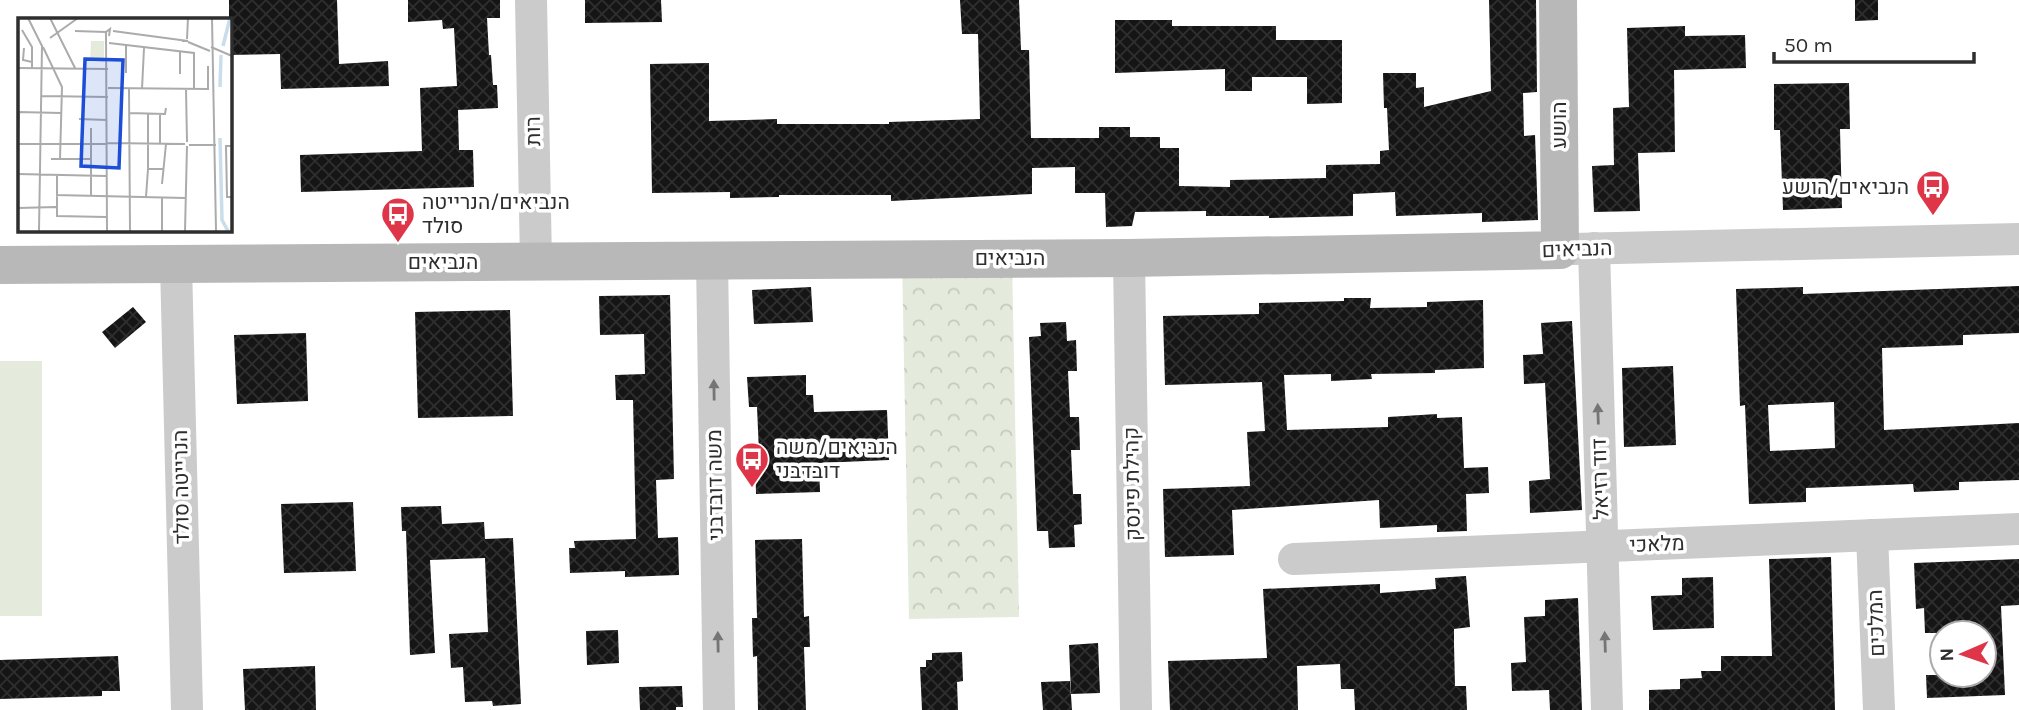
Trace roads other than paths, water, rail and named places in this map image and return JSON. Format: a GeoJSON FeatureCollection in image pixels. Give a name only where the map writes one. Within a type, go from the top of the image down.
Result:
{"type":"FeatureCollection","features":[{"type":"Feature","properties":{"kind":"street","name":"רות"},"geometry":{"type":"LineString","coordinates":[[531,0],[536,262]]}},
{"type":"Feature","properties":{"kind":"street","name":"הושע"},"geometry":{"type":"LineString","coordinates":[[1558,0],[1577,249]]}},
{"type":"Feature","properties":{"kind":"street","name":"הנביאים"},"geometry":{"type":"LineString","coordinates":[[0,265],[1129,258],[2019,239]]}},
{"type":"Feature","properties":{"kind":"street","name":"דוד רזיאל"},"geometry":{"type":"LineString","coordinates":[[1577,249],[1602,546],[1606,710]]}},
{"type":"Feature","properties":{"kind":"street","name":"קהילת פינסק"},"geometry":{"type":"LineString","coordinates":[[1129,258],[1136,710]]}},
{"type":"Feature","properties":{"kind":"street","name":"משה דובדבני"},"geometry":{"type":"LineString","coordinates":[[712,260],[719,710]]}},
{"type":"Feature","properties":{"kind":"street","name":"הנרייטה סולד"},"geometry":{"type":"LineString","coordinates":[[176,264],[187,710]]}},
{"type":"Feature","properties":{"kind":"street","name":"מלאכי"},"geometry":{"type":"LineString","coordinates":[[1294,559],[2019,528]]}},
{"type":"Feature","properties":{"kind":"street","name":"המלכים"},"geometry":{"type":"LineString","coordinates":[[1872,535],[1879,710]]}},
{"type":"Feature","properties":{"kind":"place","name":"הנביאים/הושע"},"geometry":{"type":"Point","coordinates":[1933,217]}},
{"type":"Feature","properties":{"kind":"place","name":"הנביאים/הנרייטה סולד"},"geometry":{"type":"Point","coordinates":[398,244]}},
{"type":"Feature","properties":{"kind":"place","name":"הנביאים/משה דובדבני"},"geometry":{"type":"Point","coordinates":[752,489]}}]}
